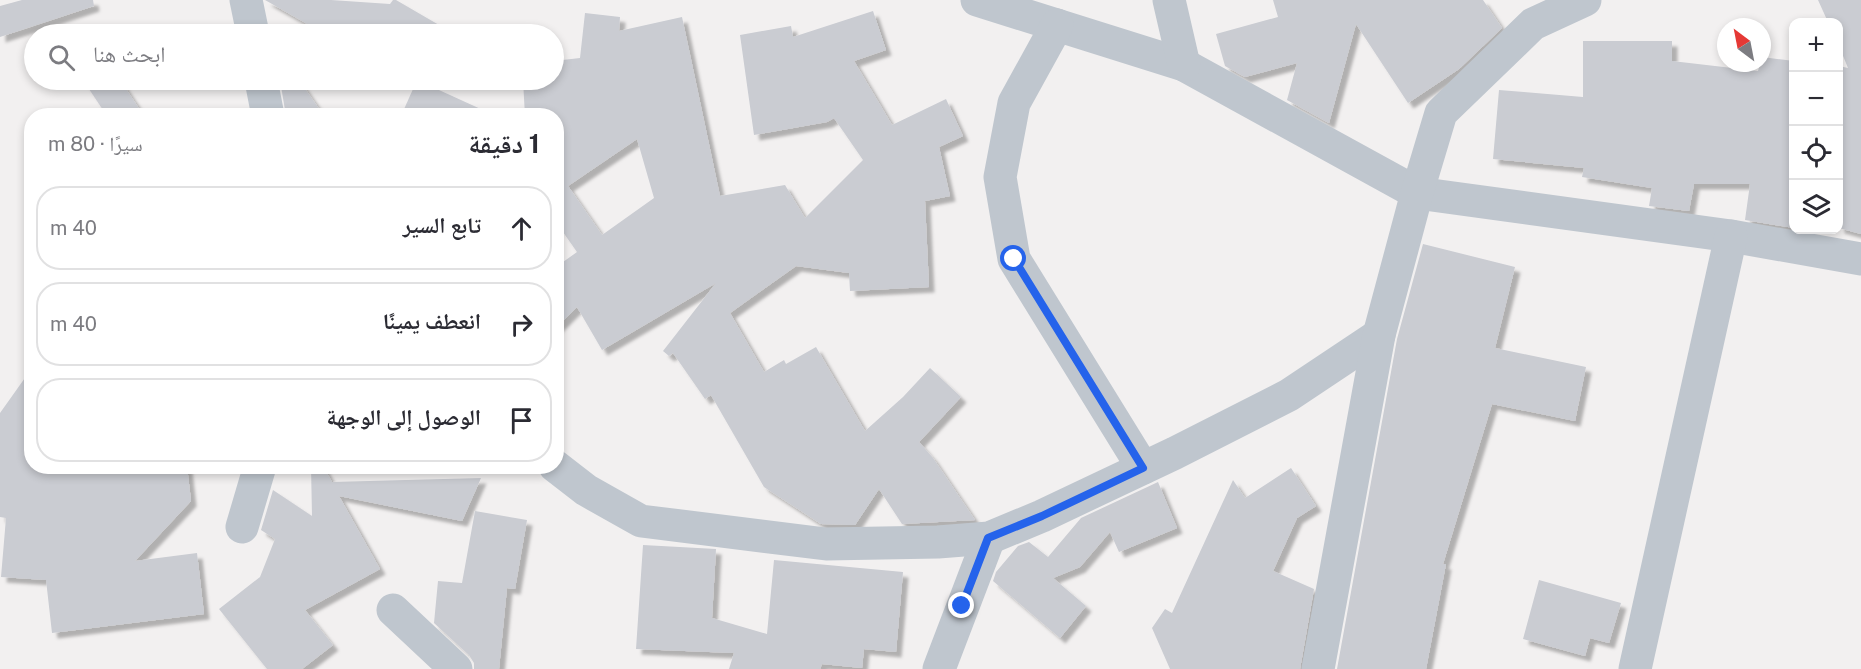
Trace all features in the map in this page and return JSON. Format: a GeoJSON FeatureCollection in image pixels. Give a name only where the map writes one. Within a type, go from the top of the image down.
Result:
{"type":"FeatureCollection","features":[{"type":"Feature","properties":{"kind":"street"},"geometry":{"type":"LineString","coordinates":[[246,0],[251,24]]}},
{"type":"Feature","properties":{"kind":"street"},"geometry":{"type":"LineString","coordinates":[[977,0],[1184,65],[1417,193],[1731,236],[1861,259]]}},
{"type":"Feature","properties":{"kind":"street"},"geometry":{"type":"LineString","coordinates":[[1170,0],[1184,65]]}},
{"type":"Feature","properties":{"kind":"street"},"geometry":{"type":"LineString","coordinates":[[1318,669],[1379,335],[1441,113],[1533,24],[1586,0]]}},
{"type":"Feature","properties":{"kind":"street"},"geometry":{"type":"LineString","coordinates":[[1057,25],[1014,104],[1000,177],[1014,259],[1143,468]]}},
{"type":"Feature","properties":{"kind":"street"},"geometry":{"type":"LineString","coordinates":[[263,90],[266,108]]}},
{"type":"Feature","properties":{"kind":"street"},"geometry":{"type":"LineString","coordinates":[[1635,669],[1731,236]]}},
{"type":"Feature","properties":{"kind":"street"},"geometry":{"type":"LineString","coordinates":[[564,473],[586,490],[641,521],[826,544],[938,542],[988,538],[1042,516],[1289,395],[1379,335]]}},
{"type":"Feature","properties":{"kind":"street"},"geometry":{"type":"LineString","coordinates":[[242,527],[258,474]]}},
{"type":"Feature","properties":{"kind":"street"},"geometry":{"type":"LineString","coordinates":[[939,669],[988,538]]}},
{"type":"Feature","properties":{"kind":"street"},"geometry":{"type":"LineString","coordinates":[[393,610],[456,669]]}},
{"type":"Feature","properties":{"kind":"building"},"geometry":{"type":"Polygon","coordinates":[[[22,0],[93,0],[94,6],[39,24],[24,24],[24,29],[0,37],[0,6],[22,0]]]}},
{"type":"Feature","properties":{"kind":"building"},"geometry":{"type":"Polygon","coordinates":[[[265,0],[331,0],[390,4],[396,0],[437,24],[307,24],[265,0]]]}},
{"type":"Feature","properties":{"kind":"building"},"geometry":{"type":"Polygon","coordinates":[[[1273,0],[1483,0],[1502,28],[1459,69],[1408,103],[1356,24],[1329,123],[1287,100],[1297,63],[1245,77],[1225,66],[1216,34],[1278,17],[1273,0]]]}},
{"type":"Feature","properties":{"kind":"building"},"geometry":{"type":"Polygon","coordinates":[[[1818,0],[1861,0],[1861,234],[1843,229],[1843,67],[1848,68],[1843,56],[1843,18],[1826,18],[1818,0]]]}},
{"type":"Feature","properties":{"kind":"building"},"geometry":{"type":"Polygon","coordinates":[[[873,11],[886,50],[854,61],[892,125],[946,99],[963,136],[939,147],[950,196],[925,201],[929,287],[850,291],[849,273],[796,266],[730,313],[764,372],[784,360],[786,364],[816,347],[865,431],[903,397],[930,368],[961,397],[919,442],[933,458],[975,520],[902,524],[879,489],[855,525],[821,524],[764,487],[711,395],[705,399],[673,353],[669,356],[663,351],[716,283],[602,350],[577,307],[564,320],[564,261],[577,252],[564,233],[564,108],[525,108],[524,90],[564,90],[564,60],[580,58],[585,13],[620,17],[619,31],[682,17],[720,196],[785,185],[805,218],[863,160],[834,118],[827,122],[754,135],[740,35],[791,26],[793,37],[873,11]],[[637,139],[568,186],[602,235],[654,198],[637,139]]]}},
{"type":"Feature","properties":{"kind":"building"},"geometry":{"type":"Polygon","coordinates":[[[1583,41],[1672,41],[1672,61],[1717,66],[1717,72],[1771,72],[1771,58],[1789,60],[1789,227],[1745,220],[1750,184],[1694,184],[1689,211],[1649,206],[1652,188],[1582,177],[1584,168],[1493,159],[1499,90],[1583,97],[1583,41]]]}},
{"type":"Feature","properties":{"kind":"building"},"geometry":{"type":"Polygon","coordinates":[[[90,90],[127,90],[139,108],[102,108],[90,90]]]}},
{"type":"Feature","properties":{"kind":"building"},"geometry":{"type":"Polygon","coordinates":[[[282,90],[306,90],[318,108],[285,108],[282,90]]]}},
{"type":"Feature","properties":{"kind":"building"},"geometry":{"type":"Polygon","coordinates":[[[413,90],[439,90],[478,108],[405,108],[413,90]]]}},
{"type":"Feature","properties":{"kind":"building"},"geometry":{"type":"Polygon","coordinates":[[[1423,244],[1515,267],[1495,348],[1586,367],[1575,421],[1492,404],[1443,564],[1446,564],[1426,669],[1337,669],[1397,339],[1423,244]]]}},
{"type":"Feature","properties":{"kind":"building"},"geometry":{"type":"Polygon","coordinates":[[[24,379],[24,474],[188,474],[191,501],[135,561],[197,553],[204,614],[52,633],[46,580],[1,577],[6,518],[0,517],[0,413],[24,379]]]}},
{"type":"Feature","properties":{"kind":"building"},"geometry":{"type":"Polygon","coordinates":[[[1291,468],[1316,506],[1297,518],[1273,571],[1314,589],[1300,669],[1170,669],[1152,628],[1165,609],[1172,613],[1233,480],[1245,498],[1291,468]]]}},
{"type":"Feature","properties":{"kind":"building"},"geometry":{"type":"Polygon","coordinates":[[[311,474],[328,474],[332,482],[481,478],[462,521],[339,496],[380,569],[305,610],[333,645],[302,669],[267,669],[219,609],[260,577],[275,539],[261,530],[273,490],[312,516],[311,474]]]}},
{"type":"Feature","properties":{"kind":"building"},"geometry":{"type":"Polygon","coordinates":[[[1158,482],[1177,528],[1119,552],[1110,532],[1080,567],[1053,578],[1086,606],[1060,638],[993,581],[996,572],[1018,546],[1029,542],[1048,557],[1081,518],[1158,482]]]}},
{"type":"Feature","properties":{"kind":"building"},"geometry":{"type":"Polygon","coordinates":[[[475,511],[527,520],[515,589],[507,588],[499,669],[474,669],[474,663],[469,655],[434,623],[438,581],[462,583],[475,511]]]}},
{"type":"Feature","properties":{"kind":"building"},"geometry":{"type":"Polygon","coordinates":[[[643,545],[716,549],[712,618],[767,634],[774,560],[903,572],[896,652],[864,649],[862,668],[822,664],[820,669],[729,669],[734,653],[636,649],[643,545]]]}},
{"type":"Feature","properties":{"kind":"building"},"geometry":{"type":"Polygon","coordinates":[[[1539,580],[1621,603],[1609,643],[1590,638],[1585,656],[1523,639],[1539,580]]]}},
{"type":"Feature","properties":{"kind":"route"},"geometry":{"type":"LineString","coordinates":[[962,606],[988,538],[1042,516],[1143,468],[1014,259]]}}]}
